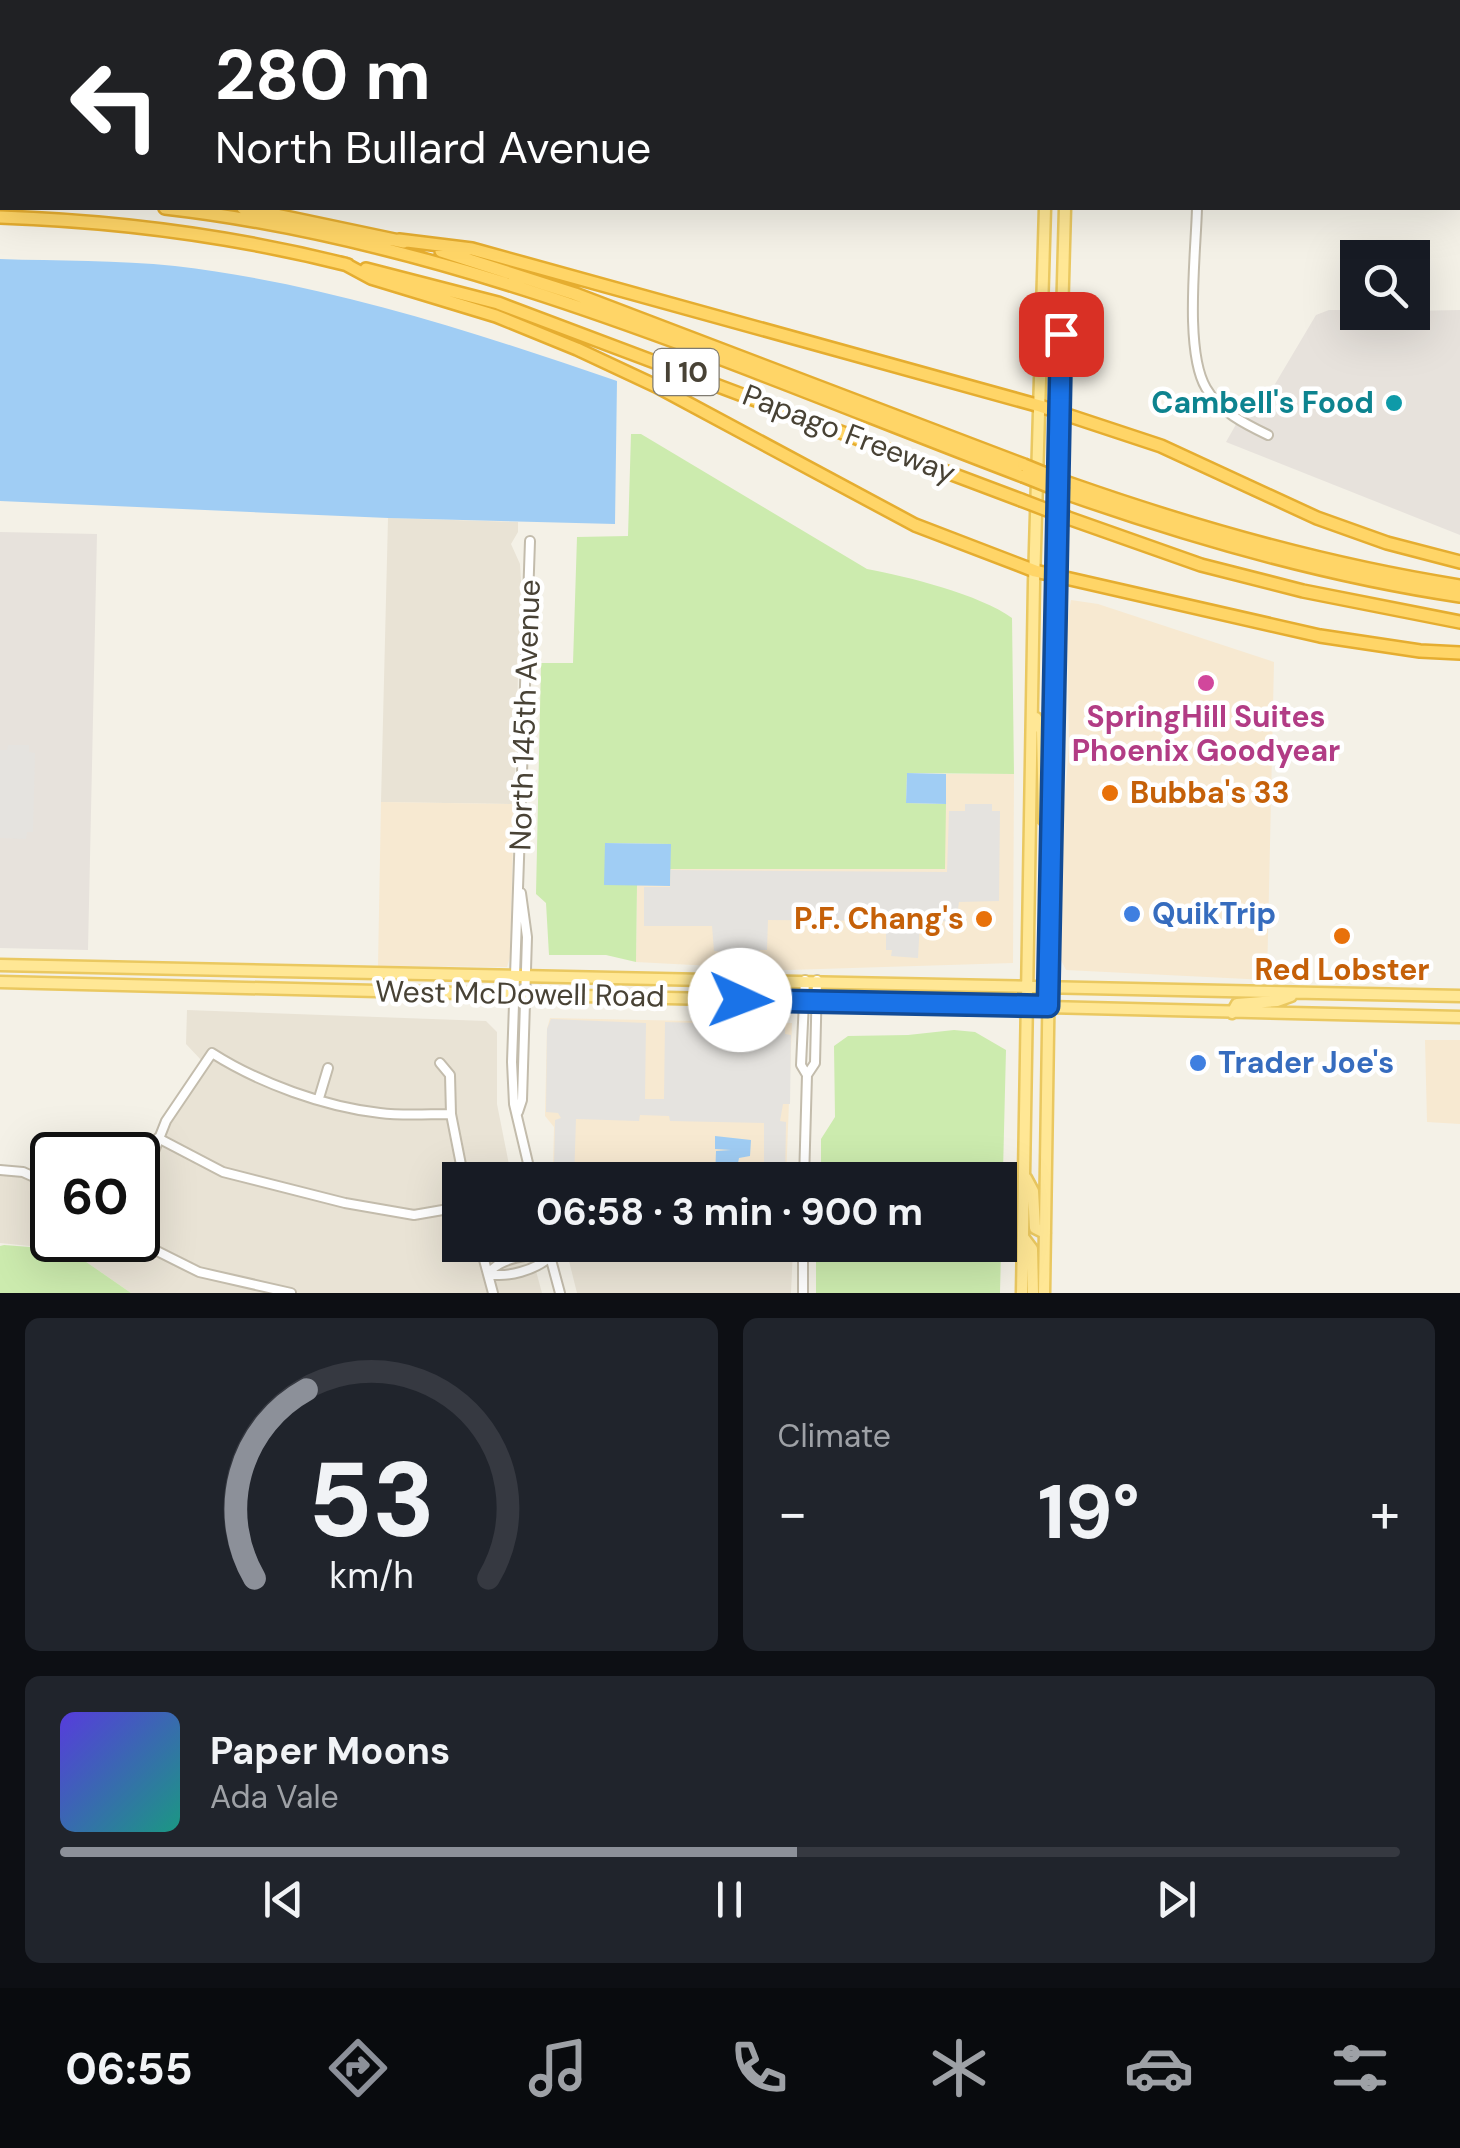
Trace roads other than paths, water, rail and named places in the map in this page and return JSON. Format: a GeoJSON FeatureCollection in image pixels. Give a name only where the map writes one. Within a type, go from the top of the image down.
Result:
{"type":"FeatureCollection","features":[{"type":"Feature","properties":{"kind":"highway"},"geometry":{"type":"LineString","coordinates":[[177,210],[326,234],[491,277],[1023,470]]}},
{"type":"Feature","properties":{"kind":"highway","name":"Papago Freeway"},"geometry":{"type":"LineString","coordinates":[[253,210],[399,240],[576,294],[1068,488],[1262,544],[1460,586]]}},
{"type":"Feature","properties":{"kind":"highway","name":"Papago Freeway"},"geometry":{"type":"LineString","coordinates":[[0,218],[172,230],[270,246],[498,302],[1201,565],[1304,591],[1460,622]]}},
{"type":"Feature","properties":{"kind":"highway"},"geometry":{"type":"LineString","coordinates":[[399,240],[472,250],[1040,406],[1161,446],[1317,518],[1401,547],[1460,562]]}},
{"type":"Feature","properties":{"kind":"highway"},"geometry":{"type":"LineString","coordinates":[[345,264],[371,278],[496,316],[578,348],[915,524],[1035,571],[1320,636],[1460,653]]}},
{"type":"Feature","properties":{"kind":"highway"},"geometry":{"type":"LineString","coordinates":[[1068,488],[1173,531],[1337,574],[1460,596]]}},
{"type":"Feature","properties":{"kind":"main road"},"geometry":{"type":"LineString","coordinates":[[1022,1293],[1045,210]]}},
{"type":"Feature","properties":{"kind":"main road"},"geometry":{"type":"LineString","coordinates":[[1044,1293],[1064,210]]}},
{"type":"Feature","properties":{"kind":"main road"},"geometry":{"type":"LineString","coordinates":[[1034,712],[1042,731],[1044,820],[1052,830]]}},
{"type":"Feature","properties":{"kind":"main road","name":"West McDowell Road"},"geometry":{"type":"LineString","coordinates":[[0,965],[1460,996]]}},
{"type":"Feature","properties":{"kind":"main road"},"geometry":{"type":"LineString","coordinates":[[46,966],[46,983]]}},
{"type":"Feature","properties":{"kind":"main road","name":"West McDowell Road"},"geometry":{"type":"LineString","coordinates":[[0,982],[1460,1017]]}},
{"type":"Feature","properties":{"kind":"main road"},"geometry":{"type":"LineString","coordinates":[[1232,1013],[1237,1004],[1277,1001],[1301,993]]}},
{"type":"Feature","properties":{"kind":"main road"},"geometry":{"type":"LineString","coordinates":[[1416,1016],[1417,995]]}},
{"type":"Feature","properties":{"kind":"main road"},"geometry":{"type":"LineString","coordinates":[[1024,1174],[1033,1191],[1035,1228],[1045,1233]]}},
{"type":"Feature","properties":{"kind":"main road"},"geometry":{"type":"LineString","coordinates":[[1023,1237],[1032,1250],[1033,1293]]}},
{"type":"Feature","properties":{"kind":"street"},"geometry":{"type":"LineString","coordinates":[[1197,210],[1194,341],[1198,369],[1213,398],[1229,413],[1268,435]]}},
{"type":"Feature","properties":{"kind":"street","name":"North 145th Avenue"},"geometry":{"type":"LineString","coordinates":[[528,1162],[512,1086],[527,937],[520,888],[530,541]]}},
{"type":"Feature","properties":{"kind":"street"},"geometry":{"type":"LineString","coordinates":[[805,1162],[807,1075],[802,1064],[811,980]]}},
{"type":"Feature","properties":{"kind":"street"},"geometry":{"type":"LineString","coordinates":[[160,1134],[212,1053],[269,1084],[319,1098],[380,1113],[451,1114]]}},
{"type":"Feature","properties":{"kind":"street"},"geometry":{"type":"LineString","coordinates":[[440,1063],[450,1075],[451,1114],[460,1162]]}},
{"type":"Feature","properties":{"kind":"street"},"geometry":{"type":"LineString","coordinates":[[319,1098],[328,1068]]}},
{"type":"Feature","properties":{"kind":"street"},"geometry":{"type":"LineString","coordinates":[[160,1139],[223,1172],[345,1203],[414,1214],[442,1210]]}},
{"type":"Feature","properties":{"kind":"street"},"geometry":{"type":"LineString","coordinates":[[0,1170],[30,1175]]}},
{"type":"Feature","properties":{"kind":"street"},"geometry":{"type":"LineString","coordinates":[[160,1252],[199,1272],[290,1293]]}},
{"type":"Feature","properties":{"kind":"street"},"geometry":{"type":"LineString","coordinates":[[485,1262],[493,1293]]}},
{"type":"Feature","properties":{"kind":"street"},"geometry":{"type":"LineString","coordinates":[[488,1274],[504,1262]]}},
{"type":"Feature","properties":{"kind":"street"},"geometry":{"type":"LineString","coordinates":[[551,1262],[560,1293]]}},
{"type":"Feature","properties":{"kind":"street"},"geometry":{"type":"LineString","coordinates":[[802,1293],[803,1262]]}},
{"type":"Feature","properties":{"kind":"water"},"geometry":{"type":"Polygon","coordinates":[[[0,259],[153,264],[288,285],[454,328],[617,381],[615,524],[0,501],[0,259]]]}},
{"type":"Feature","properties":{"kind":"water"},"geometry":{"type":"Polygon","coordinates":[[[907,773],[946,774],[946,804],[906,803],[907,773]]]}},
{"type":"Feature","properties":{"kind":"water"},"geometry":{"type":"Polygon","coordinates":[[[605,843],[671,844],[670,886],[604,885],[605,843]]]}},
{"type":"Feature","properties":{"kind":"water"},"geometry":{"type":"Polygon","coordinates":[[[715,1136],[751,1140],[750,1156],[739,1158],[738,1162],[716,1162],[716,1151],[731,1150],[715,1149],[715,1136]]]}},
{"type":"Feature","properties":{"kind":"place","name":"Cambell's Food"},"geometry":{"type":"Point","coordinates":[1394,403]}},
{"type":"Feature","properties":{"kind":"place","name":"SpringHill Suites Phoenix Goodyear"},"geometry":{"type":"Point","coordinates":[1206,683]}},
{"type":"Feature","properties":{"kind":"place","name":"Bubba's 33"},"geometry":{"type":"Point","coordinates":[1110,793]}},
{"type":"Feature","properties":{"kind":"place","name":"QuikTrip"},"geometry":{"type":"Point","coordinates":[1132,914]}},
{"type":"Feature","properties":{"kind":"place","name":"P.F. Chang's"},"geometry":{"type":"Point","coordinates":[984,919]}},
{"type":"Feature","properties":{"kind":"place","name":"Red Lobster"},"geometry":{"type":"Point","coordinates":[1342,936]}},
{"type":"Feature","properties":{"kind":"place","name":"Trader Joe's"},"geometry":{"type":"Point","coordinates":[1198,1063]}}]}
